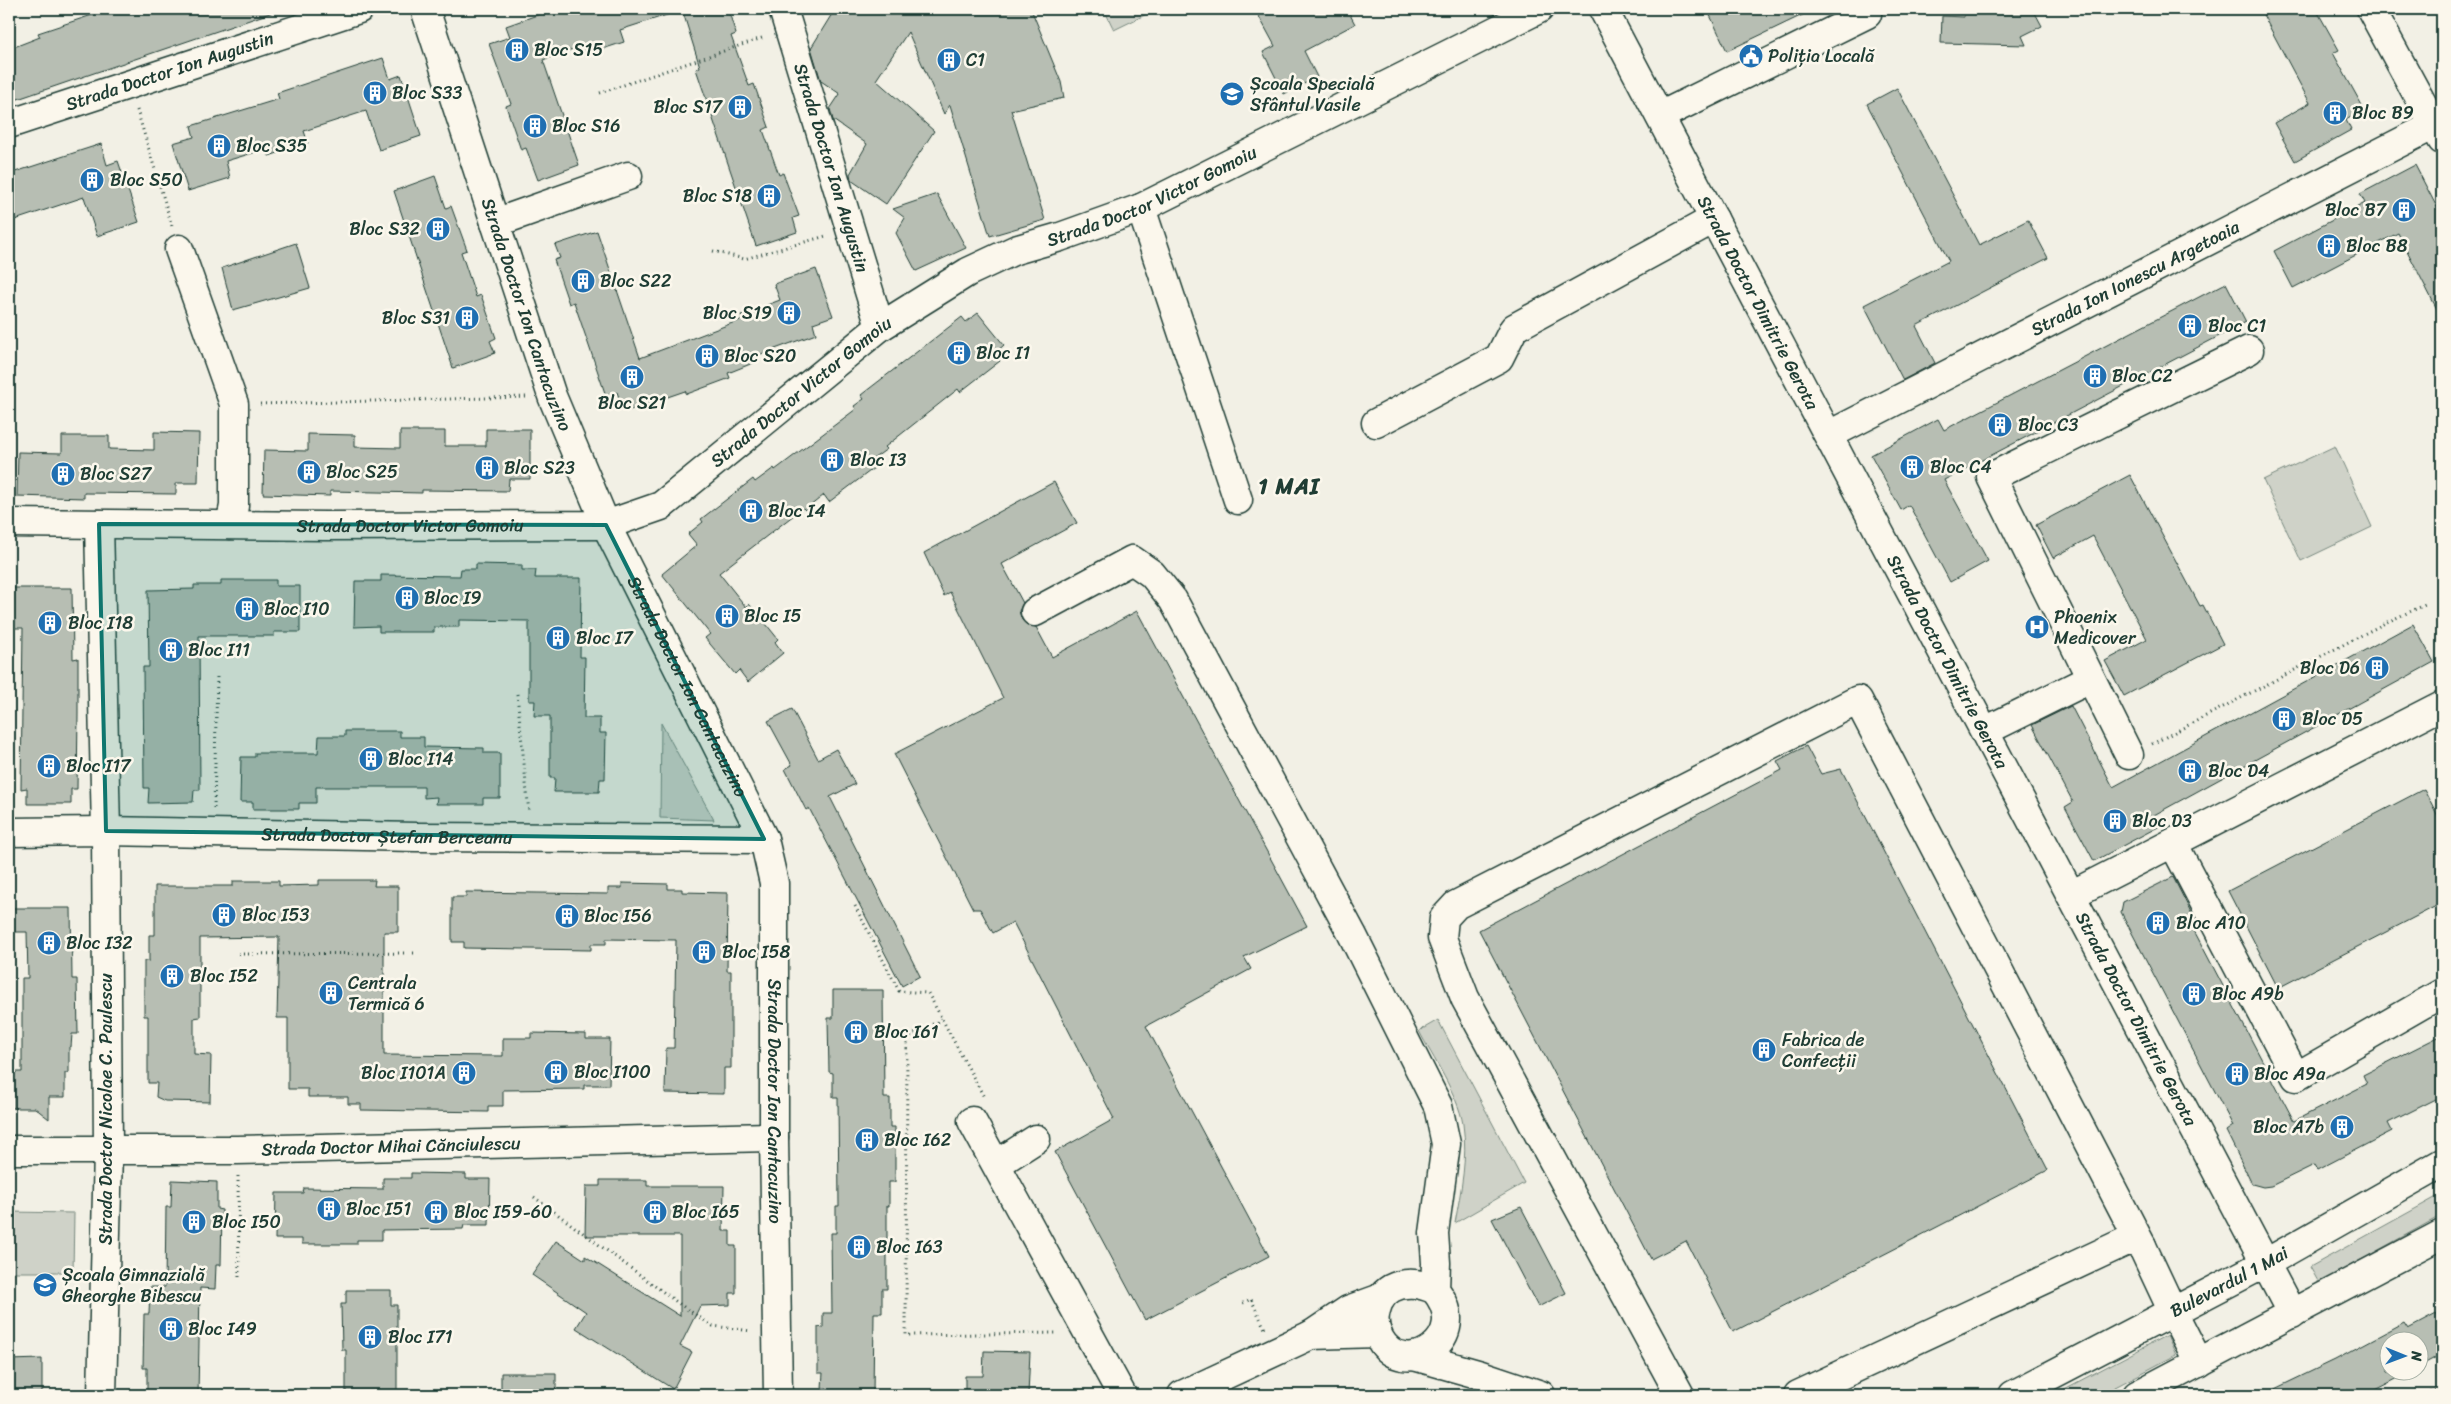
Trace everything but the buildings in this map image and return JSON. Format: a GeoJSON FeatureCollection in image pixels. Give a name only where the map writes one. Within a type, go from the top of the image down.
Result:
{"type":"FeatureCollection","features":[{"type":"Feature","properties":{"kind":"street","name":"Strada Doctor Ion Augustin"},"geometry":{"type":"LineString","coordinates":[[9,124],[359,9]]}},
{"type":"Feature","properties":{"kind":"street","name":"Strada Doctor Ion Cantacuzino"},"geometry":{"type":"LineString","coordinates":[[425,9],[552,396],[606,525],[764,839],[774,883],[774,1137],[778,1395]]}},
{"type":"Feature","properties":{"kind":"street","name":"Strada Doctor Victor Gomoiu"},"geometry":{"type":"LineString","coordinates":[[9,523],[606,525],[661,506],[880,327],[968,272],[1007,254],[1142,208],[1539,9]]}},
{"type":"Feature","properties":{"kind":"street","name":"Strada Doctor Dimitrie Gerota"},"geometry":{"type":"LineString","coordinates":[[1603,9],[2292,1314]]}},
{"type":"Feature","properties":{"kind":"street"},"geometry":{"type":"LineString","coordinates":[[2371,9],[2440,129]]}},
{"type":"Feature","properties":{"kind":"street"},"geometry":{"type":"LineString","coordinates":[[1660,116],[1867,14]]}},
{"type":"Feature","properties":{"kind":"street","name":"Strada Doctor Ion Augustin"},"geometry":{"type":"LineString","coordinates":[[786,19],[880,327]]}},
{"type":"Feature","properties":{"kind":"street","name":"Strada Ion Ionescu Argetoaia"},"geometry":{"type":"LineString","coordinates":[[1829,435],[2440,129]]}},
{"type":"Feature","properties":{"kind":"street"},"geometry":{"type":"LineString","coordinates":[[495,223],[628,176]]}},
{"type":"Feature","properties":{"kind":"street"},"geometry":{"type":"LineString","coordinates":[[1142,208],[1238,500]]}},
{"type":"Feature","properties":{"kind":"street"},"geometry":{"type":"LineString","coordinates":[[1376,423],[1499,358],[1514,328],[1714,219]]}},
{"type":"Feature","properties":{"kind":"street"},"geometry":{"type":"LineString","coordinates":[[179,249],[234,404],[234,506],[230,525]]}},
{"type":"Feature","properties":{"kind":"street"},"geometry":{"type":"LineString","coordinates":[[2129,756],[1991,477],[2249,350]]}},
{"type":"Feature","properties":{"kind":"street","name":"Strada Doctor Nicolae C. Paulescu"},"geometry":{"type":"LineString","coordinates":[[100,524],[106,831],[108,1151],[102,1395]]}},
{"type":"Feature","properties":{"kind":"street"},"geometry":{"type":"LineString","coordinates":[[1035,612],[1132,560],[1152,574],[1173,600],[1352,934],[1438,1106],[1446,1144],[1434,1233],[1436,1263],[1434,1290]]}},
{"type":"Feature","properties":{"kind":"street"},"geometry":{"type":"LineString","coordinates":[[1985,731],[2090,679]]}},
{"type":"Feature","properties":{"kind":"street"},"geometry":{"type":"LineString","coordinates":[[1680,1395],[1465,998],[1442,938],[1444,918],[1456,905],[1858,700],[2142,1246],[2199,1363]]}},
{"type":"Feature","properties":{"kind":"street"},"geometry":{"type":"LineString","coordinates":[[2071,894],[2173,844],[2442,705]]}},
{"type":"Feature","properties":{"kind":"street","name":"Strada Doctor Ștefan Berceanu"},"geometry":{"type":"LineString","coordinates":[[9,832],[106,831],[214,835],[764,839]]}},
{"type":"Feature","properties":{"kind":"street"},"geometry":{"type":"LineString","coordinates":[[2173,844],[2296,1077],[2442,993]]}},
{"type":"Feature","properties":{"kind":"street"},"geometry":{"type":"LineString","coordinates":[[972,1120],[1122,1395]]}},
{"type":"Feature","properties":{"kind":"street","name":"Strada Doctor Mihai Cănciulescu"},"geometry":{"type":"LineString","coordinates":[[9,1150],[237,1150],[774,1137]]}},
{"type":"Feature","properties":{"kind":"street"},"geometry":{"type":"LineString","coordinates":[[997,1164],[1036,1140]]}},
{"type":"Feature","properties":{"kind":"street","name":"Bulevardul 1 Mai"},"geometry":{"type":"LineString","coordinates":[[2013,1395],[2266,1263],[2442,1164]]}},
{"type":"Feature","properties":{"kind":"street"},"geometry":{"type":"LineString","coordinates":[[1434,1233],[1376,1309],[1374,1321],[1382,1343],[1402,1355],[1414,1356],[1481,1375],[1541,1395]]}},
{"type":"Feature","properties":{"kind":"street"},"geometry":{"type":"LineString","coordinates":[[2137,1395],[2442,1234]]}},
{"type":"Feature","properties":{"kind":"street"},"geometry":{"type":"LineString","coordinates":[[1798,1395],[2125,1242],[2133,1242],[2142,1246]]}},
{"type":"Feature","properties":{"kind":"street"},"geometry":{"type":"LineString","coordinates":[[1182,1395],[1311,1335],[1348,1310],[1411,1282],[1423,1284],[1434,1290],[1443,1301],[1448,1313],[1447,1326],[1442,1339],[1435,1348],[1414,1356]]}},
{"type":"Feature","properties":{"kind":"street"},"geometry":{"type":"LineString","coordinates":[[1311,1335],[1377,1333]]}},
{"type":"Feature","properties":{"kind":"street"},"geometry":{"type":"LineString","coordinates":[[1442,1339],[1481,1375]]}},
{"type":"Feature","properties":{"kind":"path"},"geometry":{"type":"LineString","coordinates":[[600,93],[786,19]]}},
{"type":"Feature","properties":{"kind":"path"},"geometry":{"type":"LineString","coordinates":[[130,83],[179,249]]}},
{"type":"Feature","properties":{"kind":"path"},"geometry":{"type":"LineString","coordinates":[[713,251],[744,259],[851,229]]}},
{"type":"Feature","properties":{"kind":"path"},"geometry":{"type":"LineString","coordinates":[[234,404],[552,396]]}},
{"type":"Feature","properties":{"kind":"path"},"geometry":{"type":"LineString","coordinates":[[2129,756],[2389,621],[2425,605]]}},
{"type":"Feature","properties":{"kind":"path"},"geometry":{"type":"LineString","coordinates":[[214,835],[218,676]]}},
{"type":"Feature","properties":{"kind":"path"},"geometry":{"type":"LineString","coordinates":[[517,694],[532,838]]}},
{"type":"Feature","properties":{"kind":"path"},"geometry":{"type":"LineString","coordinates":[[238,954],[417,953]]}},
{"type":"Feature","properties":{"kind":"path"},"geometry":{"type":"LineString","coordinates":[[942,1019],[907,1038],[906,1335],[1089,1333]]}},
{"type":"Feature","properties":{"kind":"path"},"geometry":{"type":"LineString","coordinates":[[237,1150],[239,1279]]}},
{"type":"Feature","properties":{"kind":"path"},"geometry":{"type":"LineString","coordinates":[[534,1197],[684,1308],[713,1326],[777,1334]]}},
{"type":"Feature","properties":{"kind":"path"},"geometry":{"type":"LineString","coordinates":[[1243,1303],[1251,1299],[1266,1330],[1275,1326]]}},
{"type":"Feature","properties":{"kind":"path"},"geometry":{"type":"LineString","coordinates":[[2420,1395],[2442,1390]]}},
{"type":"Feature","properties":{"kind":"highlighted area"},"geometry":{"type":"Polygon","coordinates":[[[99,524],[606,525],[764,839],[106,831],[99,524]]]}},
{"type":"Feature","properties":{"kind":"shaded area"},"geometry":{"type":"Polygon","coordinates":[[[1104,9],[1157,9],[1114,30],[1104,9]]]}},
{"type":"Feature","properties":{"kind":"shaded area"},"geometry":{"type":"Polygon","coordinates":[[[2335,446],[2372,527],[2301,561],[2263,480],[2335,446]]]}},
{"type":"Feature","properties":{"kind":"shaded area"},"geometry":{"type":"Polygon","coordinates":[[[661,723],[714,820],[660,818],[661,723]]]}},
{"type":"Feature","properties":{"kind":"shaded area"},"geometry":{"type":"Polygon","coordinates":[[[1438,1020],[1524,1183],[1455,1223],[1464,1162],[1463,1124],[1451,1089],[1419,1031],[1438,1020]]]}},
{"type":"Feature","properties":{"kind":"shaded area"},"geometry":{"type":"Polygon","coordinates":[[[2442,1194],[2442,1215],[2319,1283],[2310,1267],[2442,1194]]]}},
{"type":"Feature","properties":{"kind":"shaded area"},"geometry":{"type":"Polygon","coordinates":[[[9,1212],[74,1213],[73,1272],[9,1272],[9,1212]]]}},
{"type":"Feature","properties":{"kind":"shaded area"},"geometry":{"type":"Polygon","coordinates":[[[2167,1335],[2176,1355],[2100,1395],[2053,1395],[2167,1335]]]}},
{"type":"Feature","properties":{"kind":"place","name":"Bloc S15"},"geometry":{"type":"Point","coordinates":[517,50]}},
{"type":"Feature","properties":{"kind":"place","name":"Poliția Locală"},"geometry":{"type":"Point","coordinates":[1751,56]}},
{"type":"Feature","properties":{"kind":"place","name":"C1"},"geometry":{"type":"Point","coordinates":[949,60]}},
{"type":"Feature","properties":{"kind":"place","name":"Bloc S33"},"geometry":{"type":"Point","coordinates":[375,93]}},
{"type":"Feature","properties":{"kind":"place","name":"Școala Specială Sfântul Vasile"},"geometry":{"type":"Point","coordinates":[1232,94]}},
{"type":"Feature","properties":{"kind":"place","name":"Bloc S17"},"geometry":{"type":"Point","coordinates":[740,107]}},
{"type":"Feature","properties":{"kind":"place","name":"Bloc B9"},"geometry":{"type":"Point","coordinates":[2335,113]}},
{"type":"Feature","properties":{"kind":"place","name":"Bloc S16"},"geometry":{"type":"Point","coordinates":[535,126]}},
{"type":"Feature","properties":{"kind":"place","name":"Bloc S35"},"geometry":{"type":"Point","coordinates":[219,146]}},
{"type":"Feature","properties":{"kind":"place","name":"Bloc S50"},"geometry":{"type":"Point","coordinates":[92,180]}},
{"type":"Feature","properties":{"kind":"place","name":"Bloc S18"},"geometry":{"type":"Point","coordinates":[769,196]}},
{"type":"Feature","properties":{"kind":"place","name":"Bloc B7"},"geometry":{"type":"Point","coordinates":[2404,210]}},
{"type":"Feature","properties":{"kind":"place","name":"Bloc S32"},"geometry":{"type":"Point","coordinates":[438,229]}},
{"type":"Feature","properties":{"kind":"place","name":"Bloc B8"},"geometry":{"type":"Point","coordinates":[2329,246]}},
{"type":"Feature","properties":{"kind":"place","name":"Bloc S22"},"geometry":{"type":"Point","coordinates":[583,281]}},
{"type":"Feature","properties":{"kind":"place","name":"Bloc S19"},"geometry":{"type":"Point","coordinates":[789,313]}},
{"type":"Feature","properties":{"kind":"place","name":"Bloc S31"},"geometry":{"type":"Point","coordinates":[467,318]}},
{"type":"Feature","properties":{"kind":"place","name":"Bloc C1"},"geometry":{"type":"Point","coordinates":[2190,326]}},
{"type":"Feature","properties":{"kind":"place","name":"Bloc I1"},"geometry":{"type":"Point","coordinates":[959,353]}},
{"type":"Feature","properties":{"kind":"place","name":"Bloc S20"},"geometry":{"type":"Point","coordinates":[707,356]}},
{"type":"Feature","properties":{"kind":"place","name":"Bloc C2"},"geometry":{"type":"Point","coordinates":[2095,376]}},
{"type":"Feature","properties":{"kind":"place","name":"Bloc S21"},"geometry":{"type":"Point","coordinates":[632,377]}},
{"type":"Feature","properties":{"kind":"place","name":"Bloc C3"},"geometry":{"type":"Point","coordinates":[2000,425]}},
{"type":"Feature","properties":{"kind":"place","name":"Bloc I3"},"geometry":{"type":"Point","coordinates":[832,460]}},
{"type":"Feature","properties":{"kind":"place","name":"Bloc C4"},"geometry":{"type":"Point","coordinates":[1912,467]}},
{"type":"Feature","properties":{"kind":"place","name":"Bloc S23"},"geometry":{"type":"Point","coordinates":[487,468]}},
{"type":"Feature","properties":{"kind":"place","name":"Bloc S25"},"geometry":{"type":"Point","coordinates":[309,472]}},
{"type":"Feature","properties":{"kind":"place","name":"Bloc S27"},"geometry":{"type":"Point","coordinates":[63,474]}},
{"type":"Feature","properties":{"kind":"place","name":"Bloc I4"},"geometry":{"type":"Point","coordinates":[751,511]}},
{"type":"Feature","properties":{"kind":"place","name":"Bloc I9"},"geometry":{"type":"Point","coordinates":[407,598]}},
{"type":"Feature","properties":{"kind":"place","name":"Bloc I10"},"geometry":{"type":"Point","coordinates":[247,609]}},
{"type":"Feature","properties":{"kind":"place","name":"Bloc I5"},"geometry":{"type":"Point","coordinates":[727,616]}},
{"type":"Feature","properties":{"kind":"place","name":"Bloc I18"},"geometry":{"type":"Point","coordinates":[50,623]}},
{"type":"Feature","properties":{"kind":"place","name":"Phoenix Medicover"},"geometry":{"type":"Point","coordinates":[2037,627]}},
{"type":"Feature","properties":{"kind":"place","name":"Bloc I7"},"geometry":{"type":"Point","coordinates":[558,638]}},
{"type":"Feature","properties":{"kind":"place","name":"Bloc I11"},"geometry":{"type":"Point","coordinates":[171,650]}},
{"type":"Feature","properties":{"kind":"place","name":"Bloc D6"},"geometry":{"type":"Point","coordinates":[2377,668]}},
{"type":"Feature","properties":{"kind":"place","name":"Bloc D5"},"geometry":{"type":"Point","coordinates":[2284,719]}},
{"type":"Feature","properties":{"kind":"place","name":"Bloc I14"},"geometry":{"type":"Point","coordinates":[371,759]}},
{"type":"Feature","properties":{"kind":"place","name":"Bloc I17"},"geometry":{"type":"Point","coordinates":[49,766]}},
{"type":"Feature","properties":{"kind":"place","name":"Bloc D4"},"geometry":{"type":"Point","coordinates":[2190,771]}},
{"type":"Feature","properties":{"kind":"place","name":"Bloc D3"},"geometry":{"type":"Point","coordinates":[2115,821]}},
{"type":"Feature","properties":{"kind":"place","name":"Bloc I53"},"geometry":{"type":"Point","coordinates":[224,915]}},
{"type":"Feature","properties":{"kind":"place","name":"Bloc I56"},"geometry":{"type":"Point","coordinates":[567,916]}},
{"type":"Feature","properties":{"kind":"place","name":"Bloc A10"},"geometry":{"type":"Point","coordinates":[2158,923]}},
{"type":"Feature","properties":{"kind":"place","name":"Bloc I32"},"geometry":{"type":"Point","coordinates":[49,943]}},
{"type":"Feature","properties":{"kind":"place","name":"Bloc I58"},"geometry":{"type":"Point","coordinates":[704,952]}},
{"type":"Feature","properties":{"kind":"place","name":"Bloc I52"},"geometry":{"type":"Point","coordinates":[172,976]}},
{"type":"Feature","properties":{"kind":"place","name":"Centrala Termică 6"},"geometry":{"type":"Point","coordinates":[331,993]}},
{"type":"Feature","properties":{"kind":"place","name":"Bloc A9b"},"geometry":{"type":"Point","coordinates":[2194,994]}},
{"type":"Feature","properties":{"kind":"place","name":"Bloc I61"},"geometry":{"type":"Point","coordinates":[856,1032]}},
{"type":"Feature","properties":{"kind":"place","name":"Fabrica de Confecții"},"geometry":{"type":"Point","coordinates":[1764,1050]}},
{"type":"Feature","properties":{"kind":"place","name":"Bloc I100"},"geometry":{"type":"Point","coordinates":[556,1072]}},
{"type":"Feature","properties":{"kind":"place","name":"Bloc I101A"},"geometry":{"type":"Point","coordinates":[464,1073]}},
{"type":"Feature","properties":{"kind":"place","name":"Bloc A9a"},"geometry":{"type":"Point","coordinates":[2237,1074]}},
{"type":"Feature","properties":{"kind":"place","name":"Bloc A7b"},"geometry":{"type":"Point","coordinates":[2342,1127]}},
{"type":"Feature","properties":{"kind":"place","name":"Bloc I62"},"geometry":{"type":"Point","coordinates":[867,1140]}},
{"type":"Feature","properties":{"kind":"place","name":"Bloc I51"},"geometry":{"type":"Point","coordinates":[329,1209]}},
{"type":"Feature","properties":{"kind":"place","name":"Bloc I59-60"},"geometry":{"type":"Point","coordinates":[436,1212]}},
{"type":"Feature","properties":{"kind":"place","name":"Bloc I65"},"geometry":{"type":"Point","coordinates":[655,1212]}},
{"type":"Feature","properties":{"kind":"place","name":"Bloc I50"},"geometry":{"type":"Point","coordinates":[194,1222]}},
{"type":"Feature","properties":{"kind":"place","name":"Bloc I63"},"geometry":{"type":"Point","coordinates":[859,1247]}},
{"type":"Feature","properties":{"kind":"place","name":"Școala Gimnazială Gheorghe Bibescu"},"geometry":{"type":"Point","coordinates":[45,1285]}},
{"type":"Feature","properties":{"kind":"place","name":"Bloc I49"},"geometry":{"type":"Point","coordinates":[171,1329]}},
{"type":"Feature","properties":{"kind":"place","name":"Bloc I71"},"geometry":{"type":"Point","coordinates":[370,1337]}},
{"type":"Feature","properties":{"kind":"district","name":"1 MAI"},"geometry":{"type":"Point","coordinates":[1289,486]}}]}
